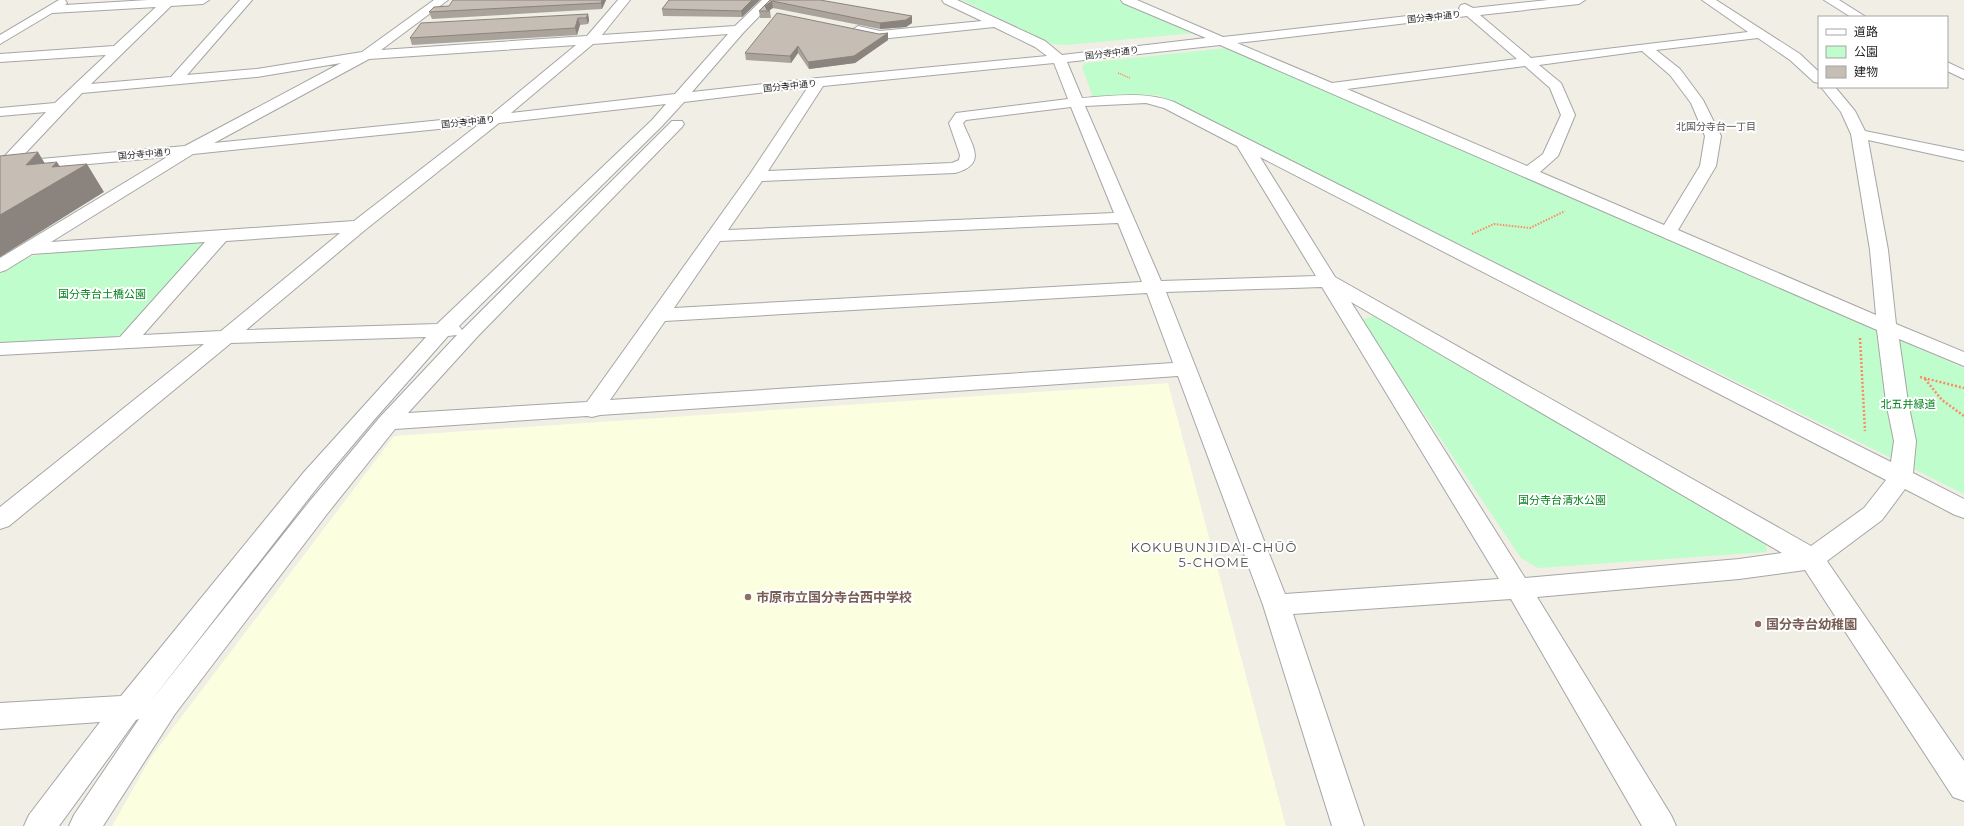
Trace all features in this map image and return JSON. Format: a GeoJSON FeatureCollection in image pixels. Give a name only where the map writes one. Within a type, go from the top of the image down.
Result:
{"type":"FeatureCollection","features":[{"type":"Feature","properties":{"kind":"street"},"geometry":{"type":"LineString","coordinates":[[0,40],[65,0]]}},
{"type":"Feature","properties":{"kind":"street"},"geometry":{"type":"LineString","coordinates":[[48,10],[203,0]]}},
{"type":"Feature","properties":{"kind":"street"},"geometry":{"type":"LineString","coordinates":[[175,80],[246,0]]}},
{"type":"Feature","properties":{"kind":"street"},"geometry":{"type":"LineString","coordinates":[[608,0],[615,0]]}},
{"type":"Feature","properties":{"kind":"street"},"geometry":{"type":"LineString","coordinates":[[0,520],[226,337],[359,226],[495,119],[596,35],[624,0]]}},
{"type":"Feature","properties":{"kind":"street"},"geometry":{"type":"LineString","coordinates":[[40,826],[128,708],[312,478],[366,415],[444,329],[657,123],[739,30],[769,0]]}},
{"type":"Feature","properties":{"kind":"street"},"geometry":{"type":"LineString","coordinates":[[85,826],[165,705],[318,508],[388,422],[471,332],[668,134],[750,37],[786,0]]}},
{"type":"Feature","properties":{"kind":"street"},"geometry":{"type":"LineString","coordinates":[[948,0],[1040,44],[1059,59],[1154,287],[1184,369],[1276,605],[1348,826]]}},
{"type":"Feature","properties":{"kind":"street"},"geometry":{"type":"LineString","coordinates":[[1132,0],[1219,40],[1964,360]]}},
{"type":"Feature","properties":{"kind":"street"},"geometry":{"type":"LineString","coordinates":[[1455,0],[1556,86],[1568,115],[1550,156],[1529,172]]}},
{"type":"Feature","properties":{"kind":"street","name":"国分寺中通り"},"geometry":{"type":"LineString","coordinates":[[2,167],[189,150],[495,119],[818,82],[1059,59],[1579,0]]}},
{"type":"Feature","properties":{"kind":"street"},"geometry":{"type":"LineString","coordinates":[[1708,0],[1795,57],[1818,78]]}},
{"type":"Feature","properties":{"kind":"street"},"geometry":{"type":"LineString","coordinates":[[1830,0],[1858,16]]}},
{"type":"Feature","properties":{"kind":"street"},"geometry":{"type":"LineString","coordinates":[[2,167],[77,89],[168,2]]}},
{"type":"Feature","properties":{"kind":"street"},"geometry":{"type":"LineString","coordinates":[[0,266],[189,150],[366,55],[429,10],[447,4]]}},
{"type":"Feature","properties":{"kind":"street"},"geometry":{"type":"LineString","coordinates":[[597,15],[613,14]]}},
{"type":"Feature","properties":{"kind":"street"},"geometry":{"type":"LineString","coordinates":[[849,29],[880,35],[995,23]]}},
{"type":"Feature","properties":{"kind":"street"},"geometry":{"type":"LineString","coordinates":[[408,25],[432,24]]}},
{"type":"Feature","properties":{"kind":"street"},"geometry":{"type":"LineString","coordinates":[[77,89],[257,73],[366,55],[739,30]]}},
{"type":"Feature","properties":{"kind":"street"},"geometry":{"type":"LineString","coordinates":[[1331,87],[1529,63],[1645,47],[1762,34]]}},
{"type":"Feature","properties":{"kind":"street"},"geometry":{"type":"LineString","coordinates":[[1645,47],[1675,72],[1698,102],[1713,136],[1708,166],[1668,232]]}},
{"type":"Feature","properties":{"kind":"street"},"geometry":{"type":"LineString","coordinates":[[0,58],[117,50]]}},
{"type":"Feature","properties":{"kind":"street"},"geometry":{"type":"LineString","coordinates":[[1948,67],[1964,75]]}},
{"type":"Feature","properties":{"kind":"street"},"geometry":{"type":"LineString","coordinates":[[592,410],[713,236],[757,176],[818,82]]}},
{"type":"Feature","properties":{"kind":"street"},"geometry":{"type":"LineString","coordinates":[[1276,605],[1518,588],[1731,570],[1812,559],[1873,514],[1901,477],[1905,441],[1897,402],[1887,328],[1879,250],[1859,134],[1848,111],[1829,88]]}},
{"type":"Feature","properties":{"kind":"street"},"geometry":{"type":"LineString","coordinates":[[757,176],[955,168],[967,162],[968,155],[956,123],[961,116],[1078,102],[1156,100],[1169,105],[1964,509]]}},
{"type":"Feature","properties":{"kind":"street"},"geometry":{"type":"LineString","coordinates":[[0,112],[59,107]]}},
{"type":"Feature","properties":{"kind":"street"},"geometry":{"type":"LineString","coordinates":[[1859,134],[1964,156]]}},
{"type":"Feature","properties":{"kind":"street"},"geometry":{"type":"LineString","coordinates":[[1244,143],[1518,588],[1660,826]]}},
{"type":"Feature","properties":{"kind":"street"},"geometry":{"type":"LineString","coordinates":[[713,236],[1124,218]]}},
{"type":"Feature","properties":{"kind":"street"},"geometry":{"type":"LineString","coordinates":[[28,249],[359,226]]}},
{"type":"Feature","properties":{"kind":"street"},"geometry":{"type":"LineString","coordinates":[[125,343],[221,236]]}},
{"type":"Feature","properties":{"kind":"street"},"geometry":{"type":"LineString","coordinates":[[659,315],[1154,287],[1329,282],[1812,559],[1964,787]]}},
{"type":"Feature","properties":{"kind":"street"},"geometry":{"type":"LineString","coordinates":[[0,349],[226,337],[444,329],[471,332]]}},
{"type":"Feature","properties":{"kind":"street"},"geometry":{"type":"LineString","coordinates":[[388,422],[592,410],[1184,369]]}},
{"type":"Feature","properties":{"kind":"street"},"geometry":{"type":"LineString","coordinates":[[0,499],[26,498]]}},
{"type":"Feature","properties":{"kind":"street"},"geometry":{"type":"LineString","coordinates":[[0,716],[165,705]]}},
{"type":"Feature","properties":{"kind":"path"},"geometry":{"type":"LineString","coordinates":[[1467,236],[1494,224],[1530,228],[1571,208]]}},
{"type":"Feature","properties":{"kind":"path"},"geometry":{"type":"LineString","coordinates":[[1860,334],[1865,432]]}},
{"type":"Feature","properties":{"kind":"path"},"geometry":{"type":"LineString","coordinates":[[1893,369],[1964,388]]}},
{"type":"Feature","properties":{"kind":"path"},"geometry":{"type":"LineString","coordinates":[[1925,378],[1938,398],[1948,407],[1964,416]]}},
{"type":"Feature","properties":{"kind":"shaded area","name":"市原市立国分寺台西中学校"},"geometry":{"type":"Polygon","coordinates":[[[1168,383],[1286,826],[112,826],[151,757],[394,436],[1168,383]]]}},
{"type":"Feature","properties":{"kind":"green space"},"geometry":{"type":"Polygon","coordinates":[[[962,0],[1118,0],[1194,33],[1066,45],[1052,44],[962,0]]]}},
{"type":"Feature","properties":{"kind":"green space","name":"北五井緑道"},"geometry":{"type":"Polygon","coordinates":[[[1227,48],[1964,368],[1964,494],[1158,95],[1093,97],[1082,67],[1085,63],[1227,48]]]}},
{"type":"Feature","properties":{"kind":"green space","name":"国分寺台土橋公園"},"geometry":{"type":"Polygon","coordinates":[[[200,242],[206,245],[125,333],[116,337],[0,343],[0,274],[25,258],[43,254],[200,242]]]}},
{"type":"Feature","properties":{"kind":"green space","name":"国分寺台清水公園"},"geometry":{"type":"Polygon","coordinates":[[[1374,316],[1765,541],[1767,552],[1538,568],[1521,558],[1361,320],[1374,316]]]}},
{"type":"Feature","properties":{"kind":"building"},"geometry":{"type":"Polygon","coordinates":[[[453,0],[602,0],[601,3],[429,12],[434,7],[449,6],[453,0]]]}},
{"type":"Feature","properties":{"kind":"building"},"geometry":{"type":"Polygon","coordinates":[[[669,0],[752,0],[741,11],[662,9],[669,0]]]}},
{"type":"Feature","properties":{"kind":"building"},"geometry":{"type":"Polygon","coordinates":[[[770,0],[820,0],[912,16],[906,20],[880,23],[772,1],[765,6],[767,10],[770,11],[759,11],[770,0]]]}},
{"type":"Feature","properties":{"kind":"building"},"geometry":{"type":"Polygon","coordinates":[[[777,13],[879,34],[888,33],[854,56],[808,62],[798,46],[790,56],[745,53],[777,13]]]}},
{"type":"Feature","properties":{"kind":"building"},"geometry":{"type":"Polygon","coordinates":[[[588,14],[586,18],[578,18],[575,28],[410,38],[421,23],[588,14]]]}},
{"type":"Feature","properties":{"kind":"building"},"geometry":{"type":"Polygon","coordinates":[[[38,152],[26,165],[57,162],[52,167],[87,164],[0,215],[0,156],[38,152]]]}},
{"type":"Feature","properties":{"kind":"place","name":"市原市立国分寺台西中学校"},"geometry":{"type":"Point","coordinates":[748,597]}},
{"type":"Feature","properties":{"kind":"place","name":"国分寺台幼稚園"},"geometry":{"type":"Point","coordinates":[1758,624]}},
{"type":"Feature","properties":{"kind":"district","name":"北国分寺台一丁目"},"geometry":{"type":"Point","coordinates":[1716,126]}},
{"type":"Feature","properties":{"kind":"district","name":"KOKUBUNJIDAI-CHŪŌ 5-CHOME"},"geometry":{"type":"Point","coordinates":[1214,554]}}]}
